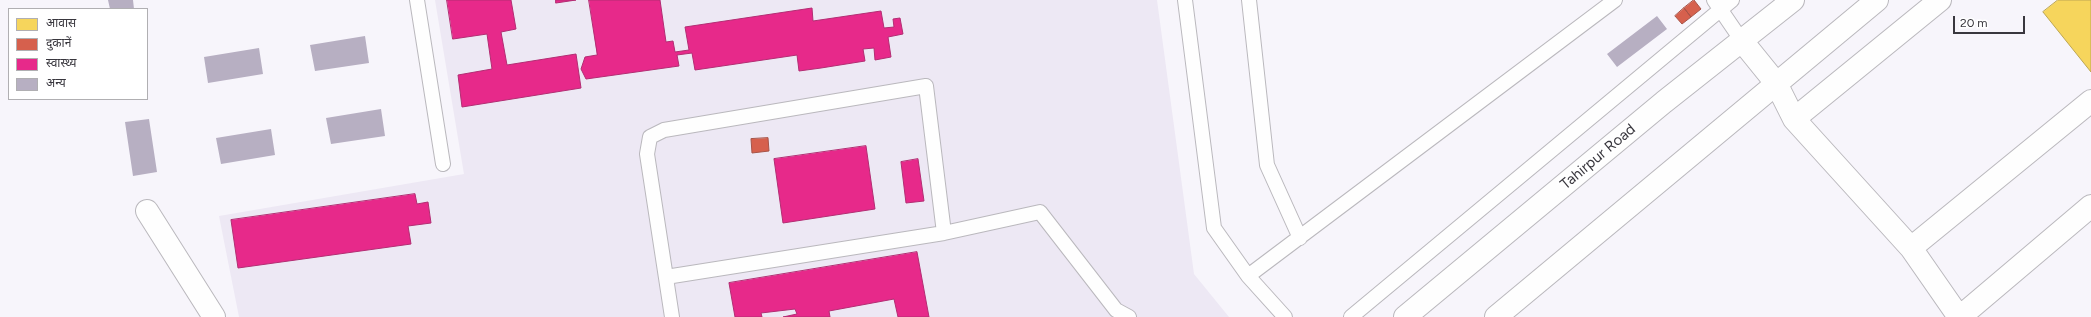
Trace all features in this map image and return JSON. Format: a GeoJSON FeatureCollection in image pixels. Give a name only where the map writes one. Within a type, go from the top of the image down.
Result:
{"type":"FeatureCollection","features":[{"type":"Feature","properties":{"kind":"main road","name":"Tahirpur Road"},"geometry":{"type":"LineString","coordinates":[[1405,317],[1664,102],[1792,0]]}},
{"type":"Feature","properties":{"kind":"main road"},"geometry":{"type":"LineString","coordinates":[[1496,317],[1699,149],[1776,83],[1878,0]]}},
{"type":"Feature","properties":{"kind":"main road"},"geometry":{"type":"LineString","coordinates":[[1794,119],[1940,0]]}},
{"type":"Feature","properties":{"kind":"main road"},"geometry":{"type":"LineString","coordinates":[[1742,41],[1776,83],[1794,119],[1911,248],[1960,317],[2091,206]]}},
{"type":"Feature","properties":{"kind":"main road"},"geometry":{"type":"LineString","coordinates":[[1911,248],[2091,101]]}},
{"type":"Feature","properties":{"kind":"main road"},"geometry":{"type":"LineString","coordinates":[[147,211],[214,317]]}},
{"type":"Feature","properties":{"kind":"lane"},"geometry":{"type":"LineString","coordinates":[[417,0],[442,164]]}},
{"type":"Feature","properties":{"kind":"lane"},"geometry":{"type":"LineString","coordinates":[[1188,0],[1214,228],[1248,276],[1285,317]]}},
{"type":"Feature","properties":{"kind":"lane"},"geometry":{"type":"LineString","coordinates":[[1249,0],[1267,165],[1300,238]]}},
{"type":"Feature","properties":{"kind":"lane"},"geometry":{"type":"LineString","coordinates":[[1248,276],[1615,0]]}},
{"type":"Feature","properties":{"kind":"lane"},"geometry":{"type":"LineString","coordinates":[[1351,317],[1717,5],[1732,0]]}},
{"type":"Feature","properties":{"kind":"lane"},"geometry":{"type":"LineString","coordinates":[[1717,5],[1742,41]]}},
{"type":"Feature","properties":{"kind":"lane"},"geometry":{"type":"LineString","coordinates":[[672,317],[648,154],[650,137],[664,130],[926,86],[944,233]]}},
{"type":"Feature","properties":{"kind":"lane"},"geometry":{"type":"LineString","coordinates":[[666,277],[944,233],[1040,212],[1116,310],[1129,317]]}},
{"type":"Feature","properties":{"kind":"shaded area"},"geometry":{"type":"Polygon","coordinates":[[[435,0],[1157,0],[1194,274],[1229,317],[239,317],[219,216],[464,174],[435,0]]]}},
{"type":"Feature","properties":{"kind":"building: आवास"},"geometry":{"type":"Polygon","coordinates":[[[2058,0],[2091,0],[2091,72],[2043,12],[2058,0]]]}},
{"type":"Feature","properties":{"kind":"building: दुकानें"},"geometry":{"type":"Polygon","coordinates":[[[1694,0],[1701,9],[1691,17],[1684,8],[1694,0]]]}},
{"type":"Feature","properties":{"kind":"building: दुकानें"},"geometry":{"type":"Polygon","coordinates":[[[1684,8],[1691,17],[1682,24],[1675,16],[1684,8]]]}},
{"type":"Feature","properties":{"kind":"building: दुकानें"},"geometry":{"type":"Polygon","coordinates":[[[768,138],[769,151],[752,153],[751,139],[768,138]]]}},
{"type":"Feature","properties":{"kind":"building: स्वास्थ्य"},"geometry":{"type":"Polygon","coordinates":[[[447,0],[511,0],[516,29],[501,32],[507,65],[576,54],[581,88],[462,107],[458,75],[492,69],[487,34],[453,39],[447,0]]]}},
{"type":"Feature","properties":{"kind":"building: स्वास्थ्य"},"geometry":{"type":"Polygon","coordinates":[[[556,0],[576,0],[556,3],[556,0]]]}},
{"type":"Feature","properties":{"kind":"building: स्वास्थ्य"},"geometry":{"type":"Polygon","coordinates":[[[589,0],[660,0],[666,42],[673,41],[675,52],[689,50],[685,27],[812,8],[813,21],[881,11],[884,28],[894,27],[893,19],[900,18],[903,34],[888,37],[891,57],[875,60],[874,48],[863,49],[865,61],[821,68],[799,71],[797,55],[695,70],[692,53],[677,55],[679,66],[586,79],[581,69],[585,57],[597,55],[589,0]]]}},
{"type":"Feature","properties":{"kind":"building: स्वास्थ्य"},"geometry":{"type":"Polygon","coordinates":[[[866,146],[875,209],[783,223],[774,159],[866,146]]]}},
{"type":"Feature","properties":{"kind":"building: स्वास्थ्य"},"geometry":{"type":"Polygon","coordinates":[[[918,159],[924,201],[906,203],[901,162],[918,159]]]}},
{"type":"Feature","properties":{"kind":"building: स्वास्थ्य"},"geometry":{"type":"Polygon","coordinates":[[[415,194],[417,204],[428,202],[431,223],[408,226],[411,244],[238,268],[231,220],[415,194]]]}},
{"type":"Feature","properties":{"kind":"building: स्वास्थ्य"},"geometry":{"type":"Polygon","coordinates":[[[917,252],[929,317],[898,317],[894,299],[829,311],[830,317],[783,317],[797,314],[795,309],[761,313],[762,317],[735,317],[729,283],[917,252]]]}},
{"type":"Feature","properties":{"kind":"building: अन्य"},"geometry":{"type":"Polygon","coordinates":[[[108,0],[133,0],[134,8],[110,8],[108,0]]]}},
{"type":"Feature","properties":{"kind":"building: अन्य"},"geometry":{"type":"Polygon","coordinates":[[[1657,16],[1667,29],[1617,67],[1607,54],[1657,16]]]}},
{"type":"Feature","properties":{"kind":"building: अन्य"},"geometry":{"type":"Polygon","coordinates":[[[365,36],[369,63],[315,71],[310,45],[365,36]]]}},
{"type":"Feature","properties":{"kind":"building: अन्य"},"geometry":{"type":"Polygon","coordinates":[[[259,48],[263,74],[208,83],[204,57],[259,48]]]}},
{"type":"Feature","properties":{"kind":"building: अन्य"},"geometry":{"type":"Polygon","coordinates":[[[381,109],[385,136],[331,144],[326,118],[381,109]]]}},
{"type":"Feature","properties":{"kind":"building: अन्य"},"geometry":{"type":"Polygon","coordinates":[[[149,119],[157,172],[133,176],[125,122],[149,119]]]}},
{"type":"Feature","properties":{"kind":"building: अन्य"},"geometry":{"type":"Polygon","coordinates":[[[271,129],[275,155],[221,164],[216,138],[271,129]]]}}]}
